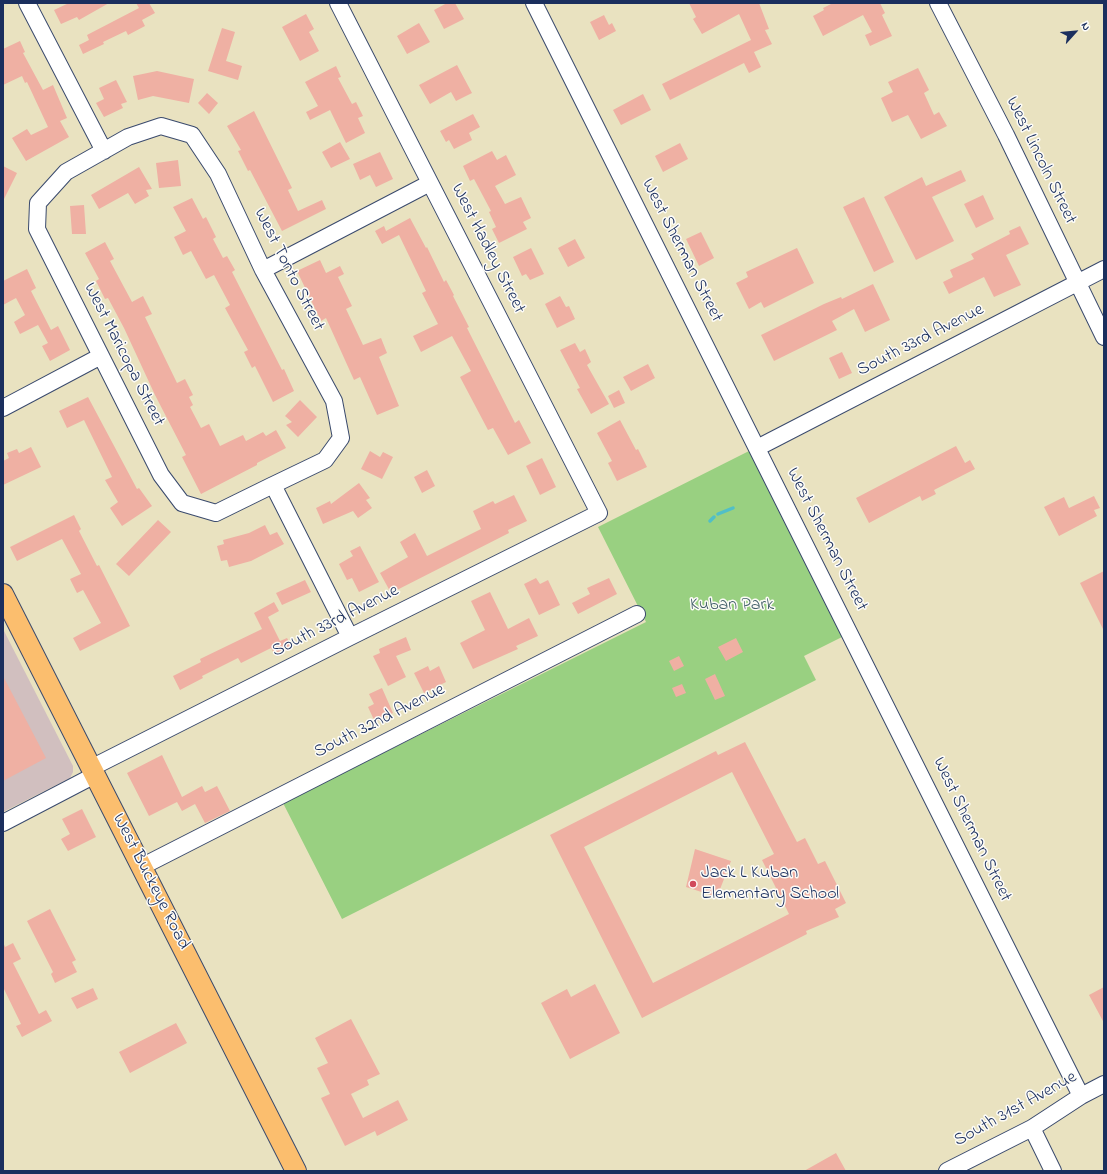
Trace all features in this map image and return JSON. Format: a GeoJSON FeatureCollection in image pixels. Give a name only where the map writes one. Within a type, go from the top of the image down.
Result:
{"type":"FeatureCollection","features":[{"type":"Feature","properties":{"kind":"main road","name":"West Buckeye Road"},"geometry":{"type":"LineString","coordinates":[[3,594],[296,1171]]}},
{"type":"Feature","properties":{"kind":"street"},"geometry":{"type":"LineString","coordinates":[[27,3],[104,151]]}},
{"type":"Feature","properties":{"kind":"street","name":"West Hadley Street"},"geometry":{"type":"LineString","coordinates":[[338,3],[599,513]]}},
{"type":"Feature","properties":{"kind":"street","name":"West Sherman Street"},"geometry":{"type":"LineString","coordinates":[[534,3],[1081,1096]]}},
{"type":"Feature","properties":{"kind":"street","name":"West Lincoln Street"},"geometry":{"type":"LineString","coordinates":[[938,3],[1006,135],[1104,337]]}},
{"type":"Feature","properties":{"kind":"street","name":"West Tonto Street"},"geometry":{"type":"LineString","coordinates":[[104,151],[128,137],[161,126],[192,135],[218,174],[263,270],[334,401],[341,438],[325,460],[273,485]]}},
{"type":"Feature","properties":{"kind":"street","name":"West Maricopa Street"},"geometry":{"type":"LineString","coordinates":[[104,151],[66,172],[38,203],[37,229],[161,475],[182,503],[216,513],[273,485]]}},
{"type":"Feature","properties":{"kind":"street"},"geometry":{"type":"LineString","coordinates":[[263,270],[430,183]]}},
{"type":"Feature","properties":{"kind":"street","name":"South 33rd Avenue"},"geometry":{"type":"LineString","coordinates":[[757,448],[1104,269]]}},
{"type":"Feature","properties":{"kind":"street"},"geometry":{"type":"LineString","coordinates":[[3,408],[101,356]]}},
{"type":"Feature","properties":{"kind":"street"},"geometry":{"type":"LineString","coordinates":[[273,485],[350,637]]}},
{"type":"Feature","properties":{"kind":"street","name":"South 33rd Avenue"},"geometry":{"type":"LineString","coordinates":[[3,823],[93,772],[350,637],[599,513]]}},
{"type":"Feature","properties":{"kind":"street","name":"South 32nd Avenue"},"geometry":{"type":"LineString","coordinates":[[142,867],[637,614]]}},
{"type":"Feature","properties":{"kind":"street","name":"South 31st Avenue"},"geometry":{"type":"LineString","coordinates":[[947,1171],[1032,1128],[1081,1096],[1104,1084]]}},
{"type":"Feature","properties":{"kind":"street"},"geometry":{"type":"LineString","coordinates":[[1032,1128],[1053,1171]]}},
{"type":"Feature","properties":{"kind":"shaded area"},"geometry":{"type":"Polygon","coordinates":[[[3,629],[73,766],[73,772],[70,778],[3,812],[3,629]]]}},
{"type":"Feature","properties":{"kind":"green space","name":"Kuban Park"},"geometry":{"type":"Polygon","coordinates":[[[751,450],[844,636],[804,656],[816,680],[342,919],[283,803],[646,622],[598,527],[751,450]]]}},
{"type":"Feature","properties":{"kind":"building"},"geometry":{"type":"Polygon","coordinates":[[[69,3],[109,3],[79,20],[77,17],[61,24],[54,10],[69,3]]]}},
{"type":"Feature","properties":{"kind":"building"},"geometry":{"type":"Polygon","coordinates":[[[136,3],[149,3],[155,13],[142,20],[145,26],[128,35],[126,31],[83,54],[79,45],[89,40],[87,35],[139,8],[136,3]]]}},
{"type":"Feature","properties":{"kind":"building"},"geometry":{"type":"Polygon","coordinates":[[[447,3],[455,3],[464,19],[444,29],[434,10],[447,3]]]}},
{"type":"Feature","properties":{"kind":"building"},"geometry":{"type":"Polygon","coordinates":[[[689,3],[759,3],[769,29],[765,30],[772,44],[754,52],[761,67],[749,73],[744,63],[670,100],[662,84],[751,40],[739,14],[702,34],[693,19],[696,17],[689,3]]]}},
{"type":"Feature","properties":{"kind":"building"},"geometry":{"type":"Polygon","coordinates":[[[833,3],[880,3],[885,13],[882,15],[892,36],[870,46],[865,35],[872,32],[863,15],[823,36],[813,16],[824,10],[823,8],[833,3]]]}},
{"type":"Feature","properties":{"kind":"building"},"geometry":{"type":"Polygon","coordinates":[[[306,14],[314,29],[309,32],[319,51],[300,61],[282,27],[306,14]]]}},
{"type":"Feature","properties":{"kind":"building"},"geometry":{"type":"Polygon","coordinates":[[[604,15],[609,25],[612,23],[616,31],[599,40],[590,22],[604,15]]]}},
{"type":"Feature","properties":{"kind":"building"},"geometry":{"type":"Polygon","coordinates":[[[419,23],[430,42],[407,54],[397,36],[419,23]]]}},
{"type":"Feature","properties":{"kind":"building"},"geometry":{"type":"Polygon","coordinates":[[[222,28],[235,32],[226,61],[242,66],[238,80],[208,71],[222,28]]]}},
{"type":"Feature","properties":{"kind":"building"},"geometry":{"type":"Polygon","coordinates":[[[20,41],[25,52],[23,53],[43,90],[53,85],[67,118],[60,121],[69,137],[26,161],[12,138],[27,129],[31,135],[48,127],[27,82],[25,83],[22,76],[3,85],[3,49],[20,41]]]}},
{"type":"Feature","properties":{"kind":"building"},"geometry":{"type":"Polygon","coordinates":[[[457,65],[472,93],[456,101],[451,92],[430,104],[419,85],[457,65]]]}},
{"type":"Feature","properties":{"kind":"building"},"geometry":{"type":"Polygon","coordinates":[[[336,66],[341,77],[338,78],[352,104],[356,102],[363,116],[358,118],[365,133],[346,143],[330,110],[310,120],[306,112],[318,106],[305,82],[336,66]]]}},
{"type":"Feature","properties":{"kind":"building"},"geometry":{"type":"Polygon","coordinates":[[[918,68],[929,90],[924,93],[934,115],[939,112],[947,126],[921,139],[908,115],[892,122],[881,98],[893,92],[888,82],[918,68]]]}},
{"type":"Feature","properties":{"kind":"building"},"geometry":{"type":"Polygon","coordinates":[[[157,71],[194,79],[189,103],[153,96],[138,100],[133,76],[157,71]]]}},
{"type":"Feature","properties":{"kind":"building"},"geometry":{"type":"Polygon","coordinates":[[[116,80],[127,102],[121,104],[123,108],[104,117],[96,103],[104,99],[99,88],[116,80]]]}},
{"type":"Feature","properties":{"kind":"building"},"geometry":{"type":"Polygon","coordinates":[[[207,93],[218,103],[209,114],[198,103],[207,93]]]}},
{"type":"Feature","properties":{"kind":"building"},"geometry":{"type":"Polygon","coordinates":[[[643,94],[651,110],[621,125],[613,110],[643,94]]]}},
{"type":"Feature","properties":{"kind":"building"},"geometry":{"type":"Polygon","coordinates":[[[254,111],[292,188],[288,190],[298,211],[322,200],[326,209],[282,231],[250,170],[248,171],[238,151],[241,150],[227,126],[254,111]]]}},
{"type":"Feature","properties":{"kind":"building"},"geometry":{"type":"Polygon","coordinates":[[[473,114],[480,127],[469,133],[472,140],[454,149],[449,140],[446,142],[440,131],[473,114]]]}},
{"type":"Feature","properties":{"kind":"building"},"geometry":{"type":"Polygon","coordinates":[[[340,142],[350,159],[331,168],[322,152],[340,142]]]}},
{"type":"Feature","properties":{"kind":"building"},"geometry":{"type":"Polygon","coordinates":[[[680,143],[688,159],[663,172],[655,156],[680,143]]]}},
{"type":"Feature","properties":{"kind":"building"},"geometry":{"type":"Polygon","coordinates":[[[492,151],[497,160],[506,155],[516,175],[495,186],[505,204],[521,197],[531,218],[523,222],[527,229],[499,243],[492,229],[496,227],[489,212],[491,211],[474,179],[470,181],[463,166],[492,151]]]}},
{"type":"Feature","properties":{"kind":"building"},"geometry":{"type":"Polygon","coordinates":[[[380,152],[393,179],[376,187],[370,175],[360,180],[353,164],[380,152]]]}},
{"type":"Feature","properties":{"kind":"building"},"geometry":{"type":"Polygon","coordinates":[[[178,160],[181,186],[159,188],[156,163],[178,160]]]}},
{"type":"Feature","properties":{"kind":"building"},"geometry":{"type":"Polygon","coordinates":[[[3,166],[17,173],[3,201],[3,166]]]}},
{"type":"Feature","properties":{"kind":"building"},"geometry":{"type":"Polygon","coordinates":[[[139,167],[152,189],[146,190],[149,196],[135,204],[128,193],[99,209],[91,195],[139,167]]]}},
{"type":"Feature","properties":{"kind":"building"},"geometry":{"type":"Polygon","coordinates":[[[961,170],[966,181],[932,197],[954,241],[916,260],[884,197],[922,177],[926,186],[961,170]]]}},
{"type":"Feature","properties":{"kind":"building"},"geometry":{"type":"Polygon","coordinates":[[[983,195],[994,219],[976,228],[964,204],[983,195]]]}},
{"type":"Feature","properties":{"kind":"building"},"geometry":{"type":"Polygon","coordinates":[[[864,197],[894,262],[874,272],[843,207],[864,197]]]}},
{"type":"Feature","properties":{"kind":"building"},"geometry":{"type":"Polygon","coordinates":[[[192,198],[203,219],[206,217],[216,237],[213,239],[223,258],[227,256],[235,270],[232,272],[282,370],[284,369],[294,391],[273,402],[255,366],[252,368],[244,352],[248,350],[225,308],[230,305],[214,275],[206,279],[191,251],[183,255],[174,237],[186,231],[173,207],[192,198]]]}},
{"type":"Feature","properties":{"kind":"building"},"geometry":{"type":"Polygon","coordinates":[[[84,205],[86,234],[72,234],[70,206],[84,205]]]}},
{"type":"Feature","properties":{"kind":"building"},"geometry":{"type":"Polygon","coordinates":[[[410,218],[426,248],[427,247],[444,282],[446,280],[454,295],[453,296],[469,327],[467,328],[515,423],[519,420],[531,443],[508,455],[493,428],[488,430],[460,377],[471,371],[452,336],[421,352],[413,336],[438,324],[422,293],[426,291],[399,235],[382,244],[375,231],[384,226],[386,231],[410,218]]]}},
{"type":"Feature","properties":{"kind":"building"},"geometry":{"type":"Polygon","coordinates":[[[1020,226],[1029,244],[1006,255],[1021,285],[994,297],[984,277],[949,294],[943,282],[953,277],[950,270],[974,259],[971,254],[1010,234],[1009,231],[1020,226]]]}},
{"type":"Feature","properties":{"kind":"building"},"geometry":{"type":"Polygon","coordinates":[[[701,232],[714,258],[699,266],[686,239],[701,232]]]}},
{"type":"Feature","properties":{"kind":"building"},"geometry":{"type":"Polygon","coordinates":[[[575,239],[585,258],[568,267],[558,248],[575,239]]]}},
{"type":"Feature","properties":{"kind":"building"},"geometry":{"type":"Polygon","coordinates":[[[105,242],[114,259],[110,261],[132,302],[143,296],[152,314],[145,317],[177,383],[185,379],[193,395],[189,397],[193,405],[190,407],[201,428],[209,424],[220,446],[243,435],[246,441],[263,432],[266,436],[276,430],[286,448],[201,494],[182,457],[186,455],[155,395],[124,328],[108,298],[105,299],[96,281],[99,279],[85,253],[105,242]]]}},
{"type":"Feature","properties":{"kind":"building"},"geometry":{"type":"Polygon","coordinates":[[[531,248],[544,274],[530,280],[526,274],[522,276],[513,257],[531,248]]]}},
{"type":"Feature","properties":{"kind":"building"},"geometry":{"type":"Polygon","coordinates":[[[797,248],[814,283],[764,308],[761,302],[749,309],[736,283],[748,277],[746,272],[797,248]]]}},
{"type":"Feature","properties":{"kind":"building"},"geometry":{"type":"Polygon","coordinates":[[[320,260],[326,273],[340,266],[344,274],[338,277],[352,306],[346,309],[363,345],[381,338],[387,353],[379,357],[399,406],[377,415],[360,377],[354,380],[326,318],[321,321],[297,271],[320,260]]]}},
{"type":"Feature","properties":{"kind":"building"},"geometry":{"type":"Polygon","coordinates":[[[27,269],[36,288],[31,291],[51,330],[58,326],[70,350],[50,361],[42,346],[48,343],[38,325],[20,334],[14,322],[25,315],[16,298],[3,305],[3,281],[27,269]]]}},
{"type":"Feature","properties":{"kind":"building"},"geometry":{"type":"Polygon","coordinates":[[[873,284],[890,320],[865,332],[854,309],[832,321],[837,330],[774,361],[761,335],[824,304],[841,297],[842,299],[873,284]]]}},
{"type":"Feature","properties":{"kind":"building"},"geometry":{"type":"Polygon","coordinates":[[[560,296],[566,307],[569,306],[575,319],[557,328],[545,304],[560,296]]]}},
{"type":"Feature","properties":{"kind":"building"},"geometry":{"type":"Polygon","coordinates":[[[575,343],[580,352],[585,349],[591,362],[587,365],[609,404],[591,414],[577,389],[580,388],[560,350],[575,343]]]}},
{"type":"Feature","properties":{"kind":"building"},"geometry":{"type":"Polygon","coordinates":[[[842,352],[852,373],[839,379],[829,358],[842,352]]]}},
{"type":"Feature","properties":{"kind":"building"},"geometry":{"type":"Polygon","coordinates":[[[648,364],[655,378],[631,391],[623,377],[648,364]]]}},
{"type":"Feature","properties":{"kind":"building"},"geometry":{"type":"Polygon","coordinates":[[[619,390],[625,403],[614,408],[608,396],[619,390]]]}},
{"type":"Feature","properties":{"kind":"building"},"geometry":{"type":"Polygon","coordinates":[[[88,397],[137,489],[139,488],[152,506],[122,526],[110,508],[118,502],[105,480],[112,477],[84,420],[67,428],[59,411],[88,397]]]}},
{"type":"Feature","properties":{"kind":"building"},"geometry":{"type":"Polygon","coordinates":[[[300,400],[317,417],[298,437],[286,425],[292,422],[285,416],[300,400]]]}},
{"type":"Feature","properties":{"kind":"building"},"geometry":{"type":"Polygon","coordinates":[[[620,420],[647,467],[617,481],[608,463],[612,461],[597,433],[620,420]]]}},
{"type":"Feature","properties":{"kind":"building"},"geometry":{"type":"Polygon","coordinates":[[[956,446],[965,463],[970,460],[975,469],[934,490],[936,494],[922,501],[920,496],[869,523],[856,498],[956,446]]]}},
{"type":"Feature","properties":{"kind":"building"},"geometry":{"type":"Polygon","coordinates":[[[31,447],[41,467],[3,485],[3,461],[9,458],[7,453],[17,449],[19,453],[31,447]]]}},
{"type":"Feature","properties":{"kind":"building"},"geometry":{"type":"Polygon","coordinates":[[[370,451],[380,457],[383,452],[393,457],[382,479],[361,469],[370,451]]]}},
{"type":"Feature","properties":{"kind":"building"},"geometry":{"type":"Polygon","coordinates":[[[542,458],[556,487],[540,495],[526,466],[542,458]]]}},
{"type":"Feature","properties":{"kind":"building"},"geometry":{"type":"Polygon","coordinates":[[[427,470],[435,486],[422,493],[414,477],[427,470]]]}},
{"type":"Feature","properties":{"kind":"building"},"geometry":{"type":"Polygon","coordinates":[[[359,483],[370,498],[366,500],[372,508],[358,518],[353,511],[323,524],[316,508],[330,501],[331,504],[359,483]]]}},
{"type":"Feature","properties":{"kind":"building"},"geometry":{"type":"Polygon","coordinates":[[[514,495],[527,521],[508,530],[509,533],[391,593],[380,573],[408,557],[400,542],[415,533],[427,556],[481,529],[473,511],[493,501],[495,504],[514,495]]]}},
{"type":"Feature","properties":{"kind":"building"},"geometry":{"type":"Polygon","coordinates":[[[1094,496],[1100,508],[1094,510],[1097,516],[1059,536],[1044,507],[1064,497],[1069,508],[1094,496]]]}},
{"type":"Feature","properties":{"kind":"building"},"geometry":{"type":"Polygon","coordinates":[[[74,515],[81,529],[79,531],[97,566],[99,565],[130,626],[80,651],[73,638],[101,623],[83,590],[77,593],[70,579],[81,574],[62,539],[17,561],[10,547],[74,515]]]}},
{"type":"Feature","properties":{"kind":"building"},"geometry":{"type":"Polygon","coordinates":[[[158,520],[171,532],[129,576],[116,564],[158,520]]]}},
{"type":"Feature","properties":{"kind":"building"},"geometry":{"type":"Polygon","coordinates":[[[265,525],[270,535],[277,532],[284,544],[251,561],[229,567],[227,560],[221,561],[217,546],[224,544],[223,540],[249,533],[265,525]]]}},
{"type":"Feature","properties":{"kind":"building"},"geometry":{"type":"Polygon","coordinates":[[[360,546],[379,582],[359,592],[352,578],[347,580],[339,564],[353,556],[350,551],[360,546]]]}},
{"type":"Feature","properties":{"kind":"building"},"geometry":{"type":"Polygon","coordinates":[[[1104,571],[1104,631],[1080,583],[1104,571]]]}},
{"type":"Feature","properties":{"kind":"building"},"geometry":{"type":"Polygon","coordinates":[[[536,578],[540,584],[548,580],[560,605],[539,615],[524,584],[536,578]]]}},
{"type":"Feature","properties":{"kind":"building"},"geometry":{"type":"Polygon","coordinates":[[[609,578],[617,594],[578,614],[572,603],[590,594],[587,588],[609,578]]]}},
{"type":"Feature","properties":{"kind":"building"},"geometry":{"type":"Polygon","coordinates":[[[305,580],[311,592],[282,605],[276,593],[305,580]]]}},
{"type":"Feature","properties":{"kind":"building"},"geometry":{"type":"Polygon","coordinates":[[[490,592],[508,629],[529,618],[538,636],[516,646],[518,649],[473,669],[460,643],[485,630],[471,601],[490,592]]]}},
{"type":"Feature","properties":{"kind":"building"},"geometry":{"type":"Polygon","coordinates":[[[274,602],[279,611],[268,617],[280,641],[287,638],[292,647],[275,655],[271,648],[241,663],[238,658],[202,676],[203,678],[180,690],[173,676],[201,662],[200,659],[262,629],[254,613],[274,602]]]}},
{"type":"Feature","properties":{"kind":"building"},"geometry":{"type":"Polygon","coordinates":[[[406,637],[411,650],[396,656],[406,677],[388,686],[373,656],[380,653],[379,649],[406,637]]]}},
{"type":"Feature","properties":{"kind":"building"},"geometry":{"type":"Polygon","coordinates":[[[736,638],[743,652],[726,661],[718,647],[736,638]]]}},
{"type":"Feature","properties":{"kind":"building"},"geometry":{"type":"Polygon","coordinates":[[[679,656],[684,666],[674,671],[669,661],[679,656]]]}},
{"type":"Feature","properties":{"kind":"building"},"geometry":{"type":"Polygon","coordinates":[[[428,666],[430,671],[439,666],[446,682],[424,693],[414,673],[428,666]]]}},
{"type":"Feature","properties":{"kind":"building"},"geometry":{"type":"Polygon","coordinates":[[[715,674],[725,696],[715,700],[705,679],[715,674]]]}},
{"type":"Feature","properties":{"kind":"building"},"geometry":{"type":"Polygon","coordinates":[[[3,676],[46,758],[3,781],[3,676]]]}},
{"type":"Feature","properties":{"kind":"building"},"geometry":{"type":"Polygon","coordinates":[[[682,684],[686,693],[676,697],[672,688],[682,684]]]}},
{"type":"Feature","properties":{"kind":"building"},"geometry":{"type":"Polygon","coordinates":[[[382,688],[393,713],[375,722],[368,707],[374,704],[369,694],[382,688]]]}},
{"type":"Feature","properties":{"kind":"building"},"geometry":{"type":"Polygon","coordinates":[[[745,742],[797,842],[805,838],[818,864],[825,861],[846,903],[835,909],[839,917],[806,931],[807,934],[642,1018],[550,835],[716,751],[718,755],[745,742]],[[732,772],[584,847],[653,983],[789,914],[762,860],[774,854],[732,772]]]}},
{"type":"Feature","properties":{"kind":"building"},"geometry":{"type":"Polygon","coordinates":[[[162,755],[182,797],[202,786],[205,792],[217,786],[230,811],[205,823],[195,804],[182,811],[177,802],[149,816],[127,773],[162,755]]]}},
{"type":"Feature","properties":{"kind":"building"},"geometry":{"type":"Polygon","coordinates":[[[82,809],[96,837],[68,851],[61,839],[70,834],[62,819],[82,809]]]}},
{"type":"Feature","properties":{"kind":"building"},"geometry":{"type":"Polygon","coordinates":[[[695,849],[731,861],[717,897],[686,887],[695,849]]]}},
{"type":"Feature","properties":{"kind":"building"},"geometry":{"type":"Polygon","coordinates":[[[50,909],[76,960],[72,962],[77,972],[55,983],[51,974],[53,972],[27,921],[50,909]]]}},
{"type":"Feature","properties":{"kind":"building"},"geometry":{"type":"Polygon","coordinates":[[[3,942],[5,947],[13,943],[21,959],[13,963],[39,1014],[46,1010],[52,1021],[22,1037],[16,1026],[21,1024],[3,987],[3,942]]]}},
{"type":"Feature","properties":{"kind":"building"},"geometry":{"type":"Polygon","coordinates":[[[595,984],[620,1033],[570,1059],[541,1003],[567,989],[571,997],[595,984]]]}},
{"type":"Feature","properties":{"kind":"building"},"geometry":{"type":"Polygon","coordinates":[[[1104,987],[1104,1023],[1089,995],[1104,987]]]}},
{"type":"Feature","properties":{"kind":"building"},"geometry":{"type":"Polygon","coordinates":[[[93,988],[98,999],[77,1009],[71,998],[93,988]]]}},
{"type":"Feature","properties":{"kind":"building"},"geometry":{"type":"Polygon","coordinates":[[[351,1019],[380,1074],[367,1080],[369,1085],[351,1094],[363,1118],[398,1100],[408,1120],[377,1136],[375,1131],[345,1146],[321,1098],[330,1094],[317,1068],[328,1063],[315,1038],[351,1019]]]}},
{"type":"Feature","properties":{"kind":"building"},"geometry":{"type":"Polygon","coordinates":[[[176,1023],[187,1043],[130,1073],[119,1052],[176,1023]]]}},
{"type":"Feature","properties":{"kind":"building"},"geometry":{"type":"Polygon","coordinates":[[[836,1153],[846,1171],[804,1171],[836,1153]]]}},
{"type":"Feature","properties":{"kind":"waterway"},"geometry":{"type":"LineString","coordinates":[[718,514],[733,508]]}},
{"type":"Feature","properties":{"kind":"waterway"},"geometry":{"type":"LineString","coordinates":[[710,521],[714,517]]}},
{"type":"Feature","properties":{"kind":"place","name":"Jack L Kuban Elementary School"},"geometry":{"type":"Point","coordinates":[693,884]}}]}
